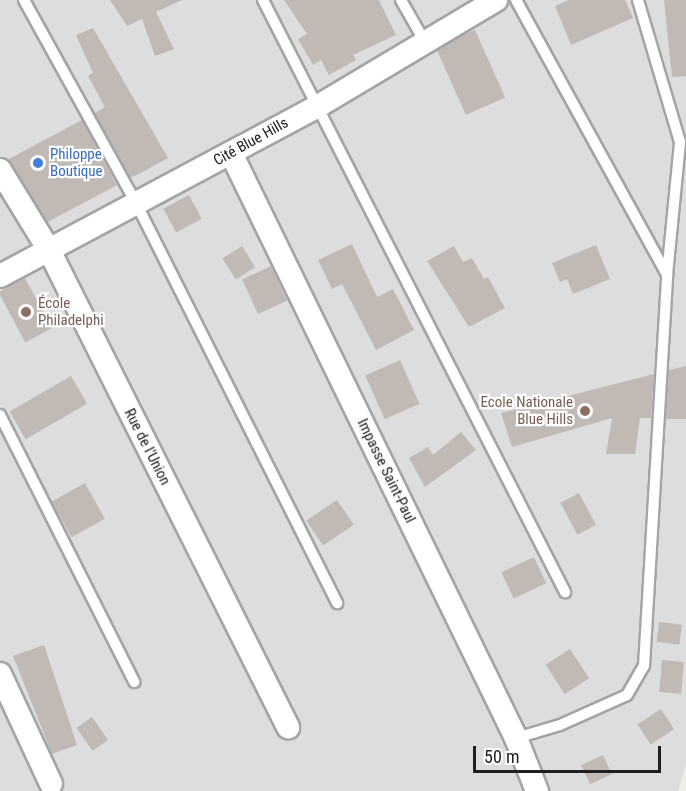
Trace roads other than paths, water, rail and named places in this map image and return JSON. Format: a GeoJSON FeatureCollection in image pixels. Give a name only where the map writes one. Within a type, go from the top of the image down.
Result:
{"type":"FeatureCollection","features":[{"type":"Feature","properties":{"kind":"street","name":"Cité Blue Hills"},"geometry":{"type":"LineString","coordinates":[[0,276],[320,105],[426,45],[496,0]]}},
{"type":"Feature","properties":{"kind":"street","name":"Impasse Saint-Paul"},"geometry":{"type":"LineString","coordinates":[[231,153],[516,738],[537,791]]}},
{"type":"Feature","properties":{"kind":"street","name":"Rue de l'Union"},"geometry":{"type":"LineString","coordinates":[[0,170],[49,250],[288,728]]}},
{"type":"Feature","properties":{"kind":"street"},"geometry":{"type":"LineString","coordinates":[[0,674],[51,784]]}},
{"type":"Feature","properties":{"kind":"lane"},"geometry":{"type":"LineString","coordinates":[[24,0],[136,203],[337,603]]}},
{"type":"Feature","properties":{"kind":"lane"},"geometry":{"type":"LineString","coordinates":[[263,0],[320,105],[565,592]]}},
{"type":"Feature","properties":{"kind":"lane"},"geometry":{"type":"LineString","coordinates":[[401,0],[426,45]]}},
{"type":"Feature","properties":{"kind":"lane"},"geometry":{"type":"LineString","coordinates":[[516,0],[667,275]]}},
{"type":"Feature","properties":{"kind":"lane"},"geometry":{"type":"LineString","coordinates":[[516,738],[560,725],[627,695],[636,686],[644,666],[667,275],[680,142],[638,0]]}},
{"type":"Feature","properties":{"kind":"lane"},"geometry":{"type":"LineString","coordinates":[[0,415],[134,682]]}},
{"type":"Feature","properties":{"kind":"place","name":"Philoppe Boutique"},"geometry":{"type":"Point","coordinates":[38,163]}},
{"type":"Feature","properties":{"kind":"place","name":"École Philadelphi"},"geometry":{"type":"Point","coordinates":[26,312]}},
{"type":"Feature","properties":{"kind":"place","name":"Ecole Nationale Blue Hills"},"geometry":{"type":"Point","coordinates":[585,411]}}]}
